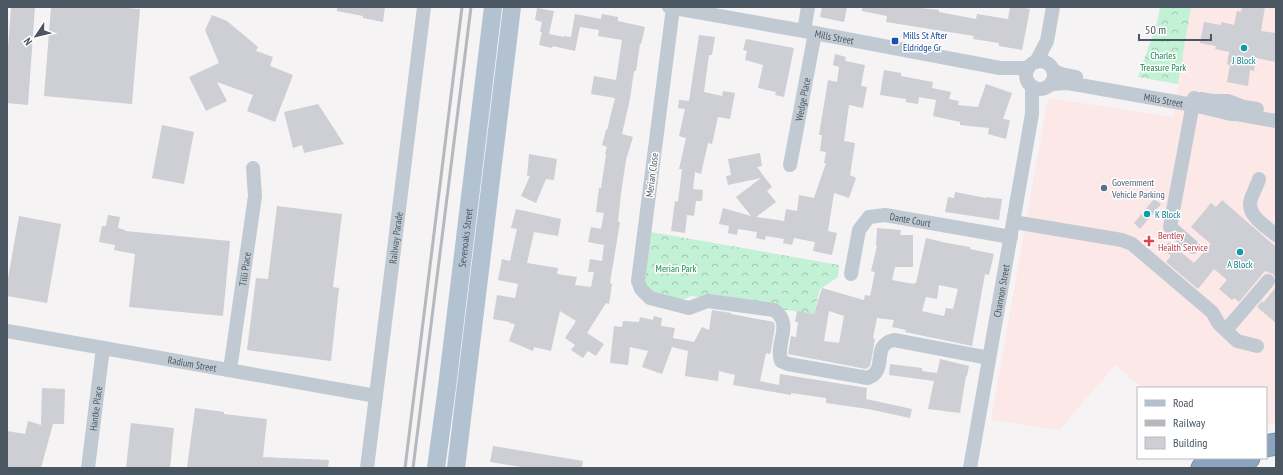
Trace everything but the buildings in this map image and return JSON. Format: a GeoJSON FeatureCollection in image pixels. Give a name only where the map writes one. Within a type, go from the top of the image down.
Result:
{"type":"FeatureCollection","features":[{"type":"Feature","properties":{"kind":"highway"},"geometry":{"type":"LineString","coordinates":[[1202,468],[1225,459]]}},
{"type":"Feature","properties":{"kind":"highway"},"geometry":{"type":"LineString","coordinates":[[1202,468],[1244,459]]}},
{"type":"Feature","properties":{"kind":"main road","name":"Sevenoaks Street"},"geometry":{"type":"LineString","coordinates":[[436,468],[453,343],[493,7]]}},
{"type":"Feature","properties":{"kind":"main road","name":"Sevenoaks Street"},"geometry":{"type":"LineString","coordinates":[[456,468],[512,7]]}},
{"type":"Feature","properties":{"kind":"street","name":"Railway Parade"},"geometry":{"type":"LineString","coordinates":[[367,468],[424,7]]}},
{"type":"Feature","properties":{"kind":"street","name":"Mills Street"},"geometry":{"type":"LineString","coordinates":[[671,7],[1040,76],[1061,74],[1194,102],[1230,114],[1276,121]]}},
{"type":"Feature","properties":{"kind":"street","name":"Merian Close"},"geometry":{"type":"LineString","coordinates":[[671,7],[638,281],[641,289],[650,298],[690,308],[708,301],[774,310],[781,315],[784,322],[779,354],[782,361],[788,364],[868,378],[874,376],[878,370],[882,347],[887,341],[894,340],[989,358]]}},
{"type":"Feature","properties":{"kind":"street","name":"Wedge Place"},"geometry":{"type":"LineString","coordinates":[[790,165],[809,32],[808,7]]}},
{"type":"Feature","properties":{"kind":"street","name":"Channon Street"},"geometry":{"type":"LineString","coordinates":[[970,468],[1032,114],[1053,7]]}},
{"type":"Feature","properties":{"kind":"street","name":"Mills Street"},"geometry":{"type":"LineString","coordinates":[[1194,102],[1228,101],[1244,107],[1276,113]]}},
{"type":"Feature","properties":{"kind":"street"},"geometry":{"type":"LineString","coordinates":[[1193,247],[1170,227],[1194,102]]}},
{"type":"Feature","properties":{"kind":"street","name":"Tilli Place"},"geometry":{"type":"LineString","coordinates":[[230,370],[255,196],[253,168]]}},
{"type":"Feature","properties":{"kind":"street"},"geometry":{"type":"LineString","coordinates":[[1259,179],[1250,203],[1251,209],[1254,216],[1276,235]]}},
{"type":"Feature","properties":{"kind":"street","name":"Dante Court"},"geometry":{"type":"LineString","coordinates":[[851,274],[859,230],[869,217],[885,215],[1011,237]]}},
{"type":"Feature","properties":{"kind":"street"},"geometry":{"type":"LineString","coordinates":[[1014,222],[1122,240],[1132,244],[1212,312],[1219,324],[1237,341],[1257,346]]}},
{"type":"Feature","properties":{"kind":"street"},"geometry":{"type":"LineString","coordinates":[[1226,330],[1268,281]]}},
{"type":"Feature","properties":{"kind":"street","name":"Radium Street"},"geometry":{"type":"LineString","coordinates":[[7,331],[376,396]]}},
{"type":"Feature","properties":{"kind":"street"},"geometry":{"type":"LineString","coordinates":[[447,387],[459,377],[468,377],[459,361],[453,343]]}},
{"type":"Feature","properties":{"kind":"street","name":"Hantke Place"},"geometry":{"type":"LineString","coordinates":[[88,468],[104,348]]}},
{"type":"Feature","properties":{"kind":"shaded area","name":"Bentley Health Service"},"geometry":{"type":"Polygon","coordinates":[[[1191,7],[1276,7],[1276,422],[1267,425],[1267,387],[1141,387],[1115,365],[1059,430],[991,420],[1048,98],[1173,117],[1191,7]]]}},
{"type":"Feature","properties":{"kind":"green space","name":"Charles Treasure Park"},"geometry":{"type":"Polygon","coordinates":[[[1160,7],[1191,7],[1178,84],[1138,77],[1157,23],[1160,7]]]}},
{"type":"Feature","properties":{"kind":"green space","name":"Merian Park"},"geometry":{"type":"Polygon","coordinates":[[[651,232],[839,265],[838,277],[820,289],[814,314],[691,296],[682,300],[651,294],[644,281],[651,232]]]}},
{"type":"Feature","properties":{"kind":"railway"},"geometry":{"type":"LineString","coordinates":[[405,468],[462,7]]}},
{"type":"Feature","properties":{"kind":"railway"},"geometry":{"type":"LineString","coordinates":[[413,468],[471,7]]}},
{"type":"Feature","properties":{"kind":"place","name":"Mills St After Eldridge Gr"},"geometry":{"type":"Point","coordinates":[895,41]}},
{"type":"Feature","properties":{"kind":"place","name":"J Block"},"geometry":{"type":"Point","coordinates":[1244,48]}},
{"type":"Feature","properties":{"kind":"place","name":"Government Vehicle Parking"},"geometry":{"type":"Point","coordinates":[1104,188]}},
{"type":"Feature","properties":{"kind":"place","name":"K Block"},"geometry":{"type":"Point","coordinates":[1147,214]}},
{"type":"Feature","properties":{"kind":"place","name":"Bentley Health Service"},"geometry":{"type":"Point","coordinates":[1149,241]}},
{"type":"Feature","properties":{"kind":"place","name":"A Block"},"geometry":{"type":"Point","coordinates":[1240,252]}}]}
